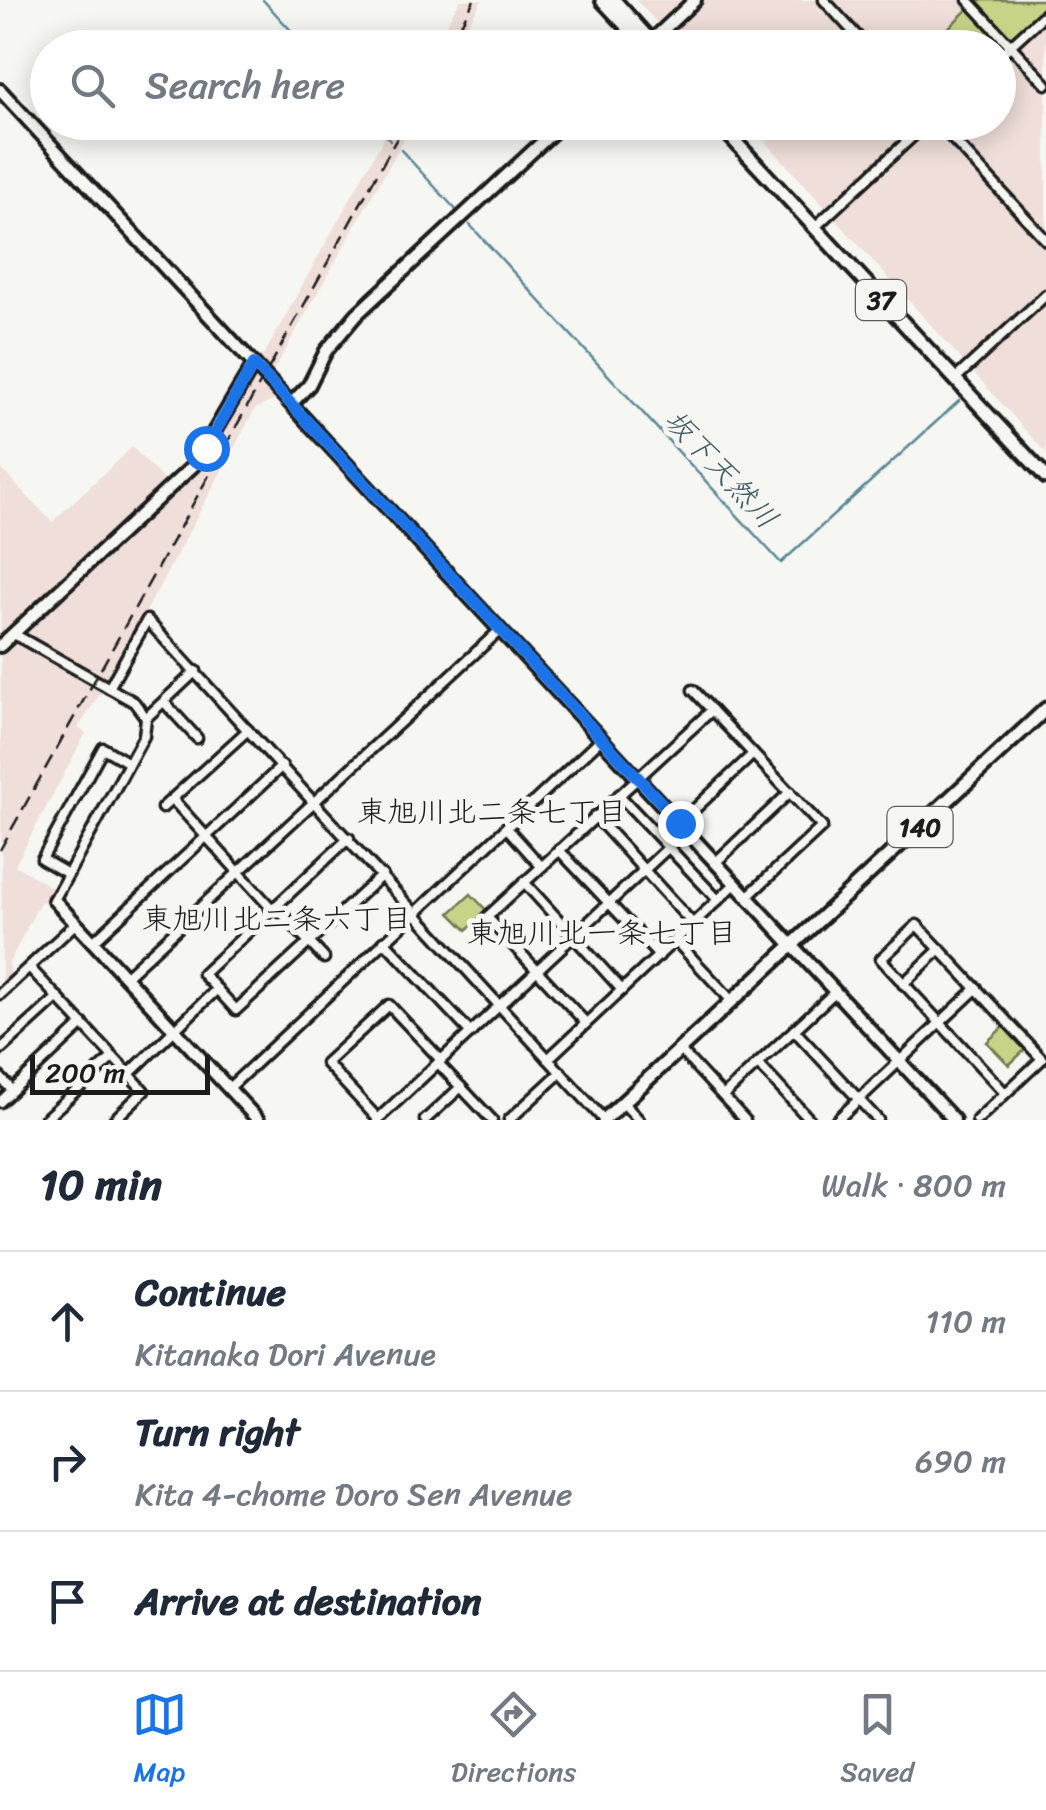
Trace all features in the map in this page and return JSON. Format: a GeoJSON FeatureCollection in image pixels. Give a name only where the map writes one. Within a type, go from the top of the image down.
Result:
{"type":"FeatureCollection","features":[{"type":"Feature","properties":{"kind":"main road"},"geometry":{"type":"LineString","coordinates":[[602,0],[633,30]]}},
{"type":"Feature","properties":{"kind":"main road"},"geometry":{"type":"LineString","coordinates":[[617,2],[637,30]]}},
{"type":"Feature","properties":{"kind":"main road","name":"37"},"geometry":{"type":"LineString","coordinates":[[734,140],[1046,466]]}},
{"type":"Feature","properties":{"kind":"main road","name":"37"},"geometry":{"type":"LineString","coordinates":[[743,140],[817,225]]}},
{"type":"Feature","properties":{"kind":"main road","name":"37"},"geometry":{"type":"LineString","coordinates":[[958,376],[1046,477]]}},
{"type":"Feature","properties":{"kind":"main road","name":"140"},"geometry":{"type":"LineString","coordinates":[[604,1120],[1046,710]]}},
{"type":"Feature","properties":{"kind":"street"},"geometry":{"type":"LineString","coordinates":[[665,30],[696,0]]}},
{"type":"Feature","properties":{"kind":"street"},"geometry":{"type":"LineString","coordinates":[[824,0],[852,30]]}},
{"type":"Feature","properties":{"kind":"street"},"geometry":{"type":"LineString","coordinates":[[968,0],[995,30]]}},
{"type":"Feature","properties":{"kind":"street"},"geometry":{"type":"LineString","coordinates":[[1016,40],[1046,13]]}},
{"type":"Feature","properties":{"kind":"street"},"geometry":{"type":"LineString","coordinates":[[1016,52],[1046,84]]}},
{"type":"Feature","properties":{"kind":"street"},"geometry":{"type":"LineString","coordinates":[[0,90],[30,122]]}},
{"type":"Feature","properties":{"kind":"street"},"geometry":{"type":"LineString","coordinates":[[46,140],[954,1120]]}},
{"type":"Feature","properties":{"kind":"street"},"geometry":{"type":"LineString","coordinates":[[291,404],[308,385],[326,351],[358,314],[545,140]]}},
{"type":"Feature","properties":{"kind":"street"},"geometry":{"type":"LineString","coordinates":[[817,225],[909,140]]}},
{"type":"Feature","properties":{"kind":"street"},"geometry":{"type":"LineString","coordinates":[[954,140],[1046,240]]}},
{"type":"Feature","properties":{"kind":"street"},"geometry":{"type":"LineString","coordinates":[[958,376],[1046,294]]}},
{"type":"Feature","properties":{"kind":"street"},"geometry":{"type":"LineString","coordinates":[[0,646],[194,464],[254,364]]}},
{"type":"Feature","properties":{"kind":"street"},"geometry":{"type":"LineString","coordinates":[[109,688],[146,620],[604,1120]]}},
{"type":"Feature","properties":{"kind":"street"},"geometry":{"type":"LineString","coordinates":[[125,977],[500,630]]}},
{"type":"Feature","properties":{"kind":"street"},"geometry":{"type":"LineString","coordinates":[[14,634],[134,702],[146,718]]}},
{"type":"Feature","properties":{"kind":"street"},"geometry":{"type":"LineString","coordinates":[[196,671],[146,718],[144,736],[54,900],[258,1120]]}},
{"type":"Feature","properties":{"kind":"street"},"geometry":{"type":"LineString","coordinates":[[693,690],[822,827],[747,897]]}},
{"type":"Feature","properties":{"kind":"street"},"geometry":{"type":"LineString","coordinates":[[164,702],[197,738]]}},
{"type":"Feature","properties":{"kind":"street"},"geometry":{"type":"LineString","coordinates":[[586,1023],[487,917],[712,710]]}},
{"type":"Feature","properties":{"kind":"street"},"geometry":{"type":"LineString","coordinates":[[162,808],[248,730]]}},
{"type":"Feature","properties":{"kind":"street"},"geometry":{"type":"LineString","coordinates":[[229,1088],[601,739]]}},
{"type":"Feature","properties":{"kind":"street"},"geometry":{"type":"LineString","coordinates":[[68,874],[42,859],[76,796],[103,748],[129,763]]}},
{"type":"Feature","properties":{"kind":"street"},"geometry":{"type":"LineString","coordinates":[[492,1120],[461,1086],[440,1062],[389,1005],[326,1063],[378,1120],[440,1062],[471,1033],[573,936],[668,848],[753,754]]}},
{"type":"Feature","properties":{"kind":"street"},"geometry":{"type":"LineString","coordinates":[[92,942],[282,766]]}},
{"type":"Feature","properties":{"kind":"street"},"geometry":{"type":"LineString","coordinates":[[715,862],[790,792]]}},
{"type":"Feature","properties":{"kind":"street"},"geometry":{"type":"LineString","coordinates":[[620,795],[718,900]]}},
{"type":"Feature","properties":{"kind":"street"},"geometry":{"type":"LineString","coordinates":[[173,800],[324,958]]}},
{"type":"Feature","properties":{"kind":"street"},"geometry":{"type":"LineString","coordinates":[[595,816],[693,924]]}},
{"type":"Feature","properties":{"kind":"street"},"geometry":{"type":"LineString","coordinates":[[506,827],[542,866]]}},
{"type":"Feature","properties":{"kind":"street"},"geometry":{"type":"LineString","coordinates":[[349,838],[203,974],[217,990],[236,1010],[382,875]]}},
{"type":"Feature","properties":{"kind":"street"},"geometry":{"type":"LineString","coordinates":[[560,850],[659,956]]}},
{"type":"Feature","properties":{"kind":"street"},"geometry":{"type":"LineString","coordinates":[[524,882],[622,990]]}},
{"type":"Feature","properties":{"kind":"street"},"geometry":{"type":"LineString","coordinates":[[548,1059],[736,884]]}},
{"type":"Feature","properties":{"kind":"street"},"geometry":{"type":"LineString","coordinates":[[0,994],[76,924]]}},
{"type":"Feature","properties":{"kind":"street"},"geometry":{"type":"LineString","coordinates":[[976,1120],[1042,1059],[917,925],[881,959],[1005,1093]]}},
{"type":"Feature","properties":{"kind":"street"},"geometry":{"type":"LineString","coordinates":[[384,940],[471,1033]]}},
{"type":"Feature","properties":{"kind":"street"},"geometry":{"type":"LineString","coordinates":[[675,940],[732,1001]]}},
{"type":"Feature","properties":{"kind":"street"},"geometry":{"type":"LineString","coordinates":[[903,984],[940,949]]}},
{"type":"Feature","properties":{"kind":"street"},"geometry":{"type":"LineString","coordinates":[[29,967],[144,1091],[114,1120]]}},
{"type":"Feature","properties":{"kind":"street"},"geometry":{"type":"LineString","coordinates":[[836,1120],[978,988]]}},
{"type":"Feature","properties":{"kind":"street"},"geometry":{"type":"LineString","coordinates":[[129,1074],[217,990]]}},
{"type":"Feature","properties":{"kind":"street"},"geometry":{"type":"LineString","coordinates":[[723,1096],[836,992]]}},
{"type":"Feature","properties":{"kind":"street"},"geometry":{"type":"LineString","coordinates":[[0,1050],[58,997]]}},
{"type":"Feature","properties":{"kind":"street"},"geometry":{"type":"LineString","coordinates":[[0,1102],[83,1024]]}},
{"type":"Feature","properties":{"kind":"street"},"geometry":{"type":"LineString","coordinates":[[794,1030],[878,1120]]}},
{"type":"Feature","properties":{"kind":"street"},"geometry":{"type":"LineString","coordinates":[[680,1050],[745,1120]]}},
{"type":"Feature","properties":{"kind":"street"},"geometry":{"type":"LineString","coordinates":[[44,1120],[112,1057]]}},
{"type":"Feature","properties":{"kind":"street"},"geometry":{"type":"LineString","coordinates":[[758,1064],[810,1120]]}},
{"type":"Feature","properties":{"kind":"street"},"geometry":{"type":"LineString","coordinates":[[510,1120],[561,1072]]}},
{"type":"Feature","properties":{"kind":"street"},"geometry":{"type":"LineString","coordinates":[[0,1076],[12,1090]]}},
{"type":"Feature","properties":{"kind":"street"},"geometry":{"type":"LineString","coordinates":[[425,1120],[461,1086]]}},
{"type":"Feature","properties":{"kind":"street"},"geometry":{"type":"LineString","coordinates":[[623,1102],[639,1120]]}},
{"type":"Feature","properties":{"kind":"shaded area"},"geometry":{"type":"Polygon","coordinates":[[[460,0],[482,0],[465,30],[443,30],[460,0]]]}},
{"type":"Feature","properties":{"kind":"shaded area"},"geometry":{"type":"Polygon","coordinates":[[[636,0],[1046,0],[1046,453],[764,140],[1016,140],[1016,30],[664,30],[636,0]]]}},
{"type":"Feature","properties":{"kind":"shaded area"},"geometry":{"type":"Polygon","coordinates":[[[383,140],[403,140],[265,386],[277,399],[255,409],[109,680],[78,728],[86,733],[15,865],[54,889],[47,901],[40,902],[9,963],[11,978],[2,986],[0,468],[52,522],[132,447],[164,481],[193,452],[245,364],[264,355],[383,140]]]}},
{"type":"Feature","properties":{"kind":"green space"},"geometry":{"type":"Polygon","coordinates":[[[968,0],[1046,0],[1046,13],[1016,41],[1016,30],[946,30],[972,5],[968,0]]]}},
{"type":"Feature","properties":{"kind":"green space"},"geometry":{"type":"Polygon","coordinates":[[[471,894],[487,911],[467,930],[450,913],[471,894]]]}},
{"type":"Feature","properties":{"kind":"green space"},"geometry":{"type":"Polygon","coordinates":[[[1005,1025],[1027,1048],[1009,1065],[987,1042],[1005,1025]]]}},
{"type":"Feature","properties":{"kind":"waterway","name":"坂下天然川"},"geometry":{"type":"LineString","coordinates":[[263,0],[290,30]]}},
{"type":"Feature","properties":{"kind":"waterway","name":"坂下天然川"},"geometry":{"type":"LineString","coordinates":[[401,150],[457,211]]}},
{"type":"Feature","properties":{"kind":"waterway","name":"坂下天然川"},"geometry":{"type":"LineString","coordinates":[[470,225],[781,563],[959,401]]}},
{"type":"Feature","properties":{"kind":"railway"},"geometry":{"type":"LineString","coordinates":[[458,30],[474,0]]}},
{"type":"Feature","properties":{"kind":"railway"},"geometry":{"type":"LineString","coordinates":[[0,850],[396,140]]}},
{"type":"Feature","properties":{"kind":"district","name":"東旭川北二条七丁目"},"geometry":{"type":"Point","coordinates":[492,812]}},
{"type":"Feature","properties":{"kind":"district","name":"東旭川北二条六丁目"},"geometry":{"type":"Point","coordinates":[277,919]}},
{"type":"Feature","properties":{"kind":"district","name":"東旭川北一条七丁目"},"geometry":{"type":"Point","coordinates":[602,933]}},
{"type":"Feature","properties":{"kind":"route"},"geometry":{"type":"LineString","coordinates":[[206,448],[254,364],[680,823]]}}]}
